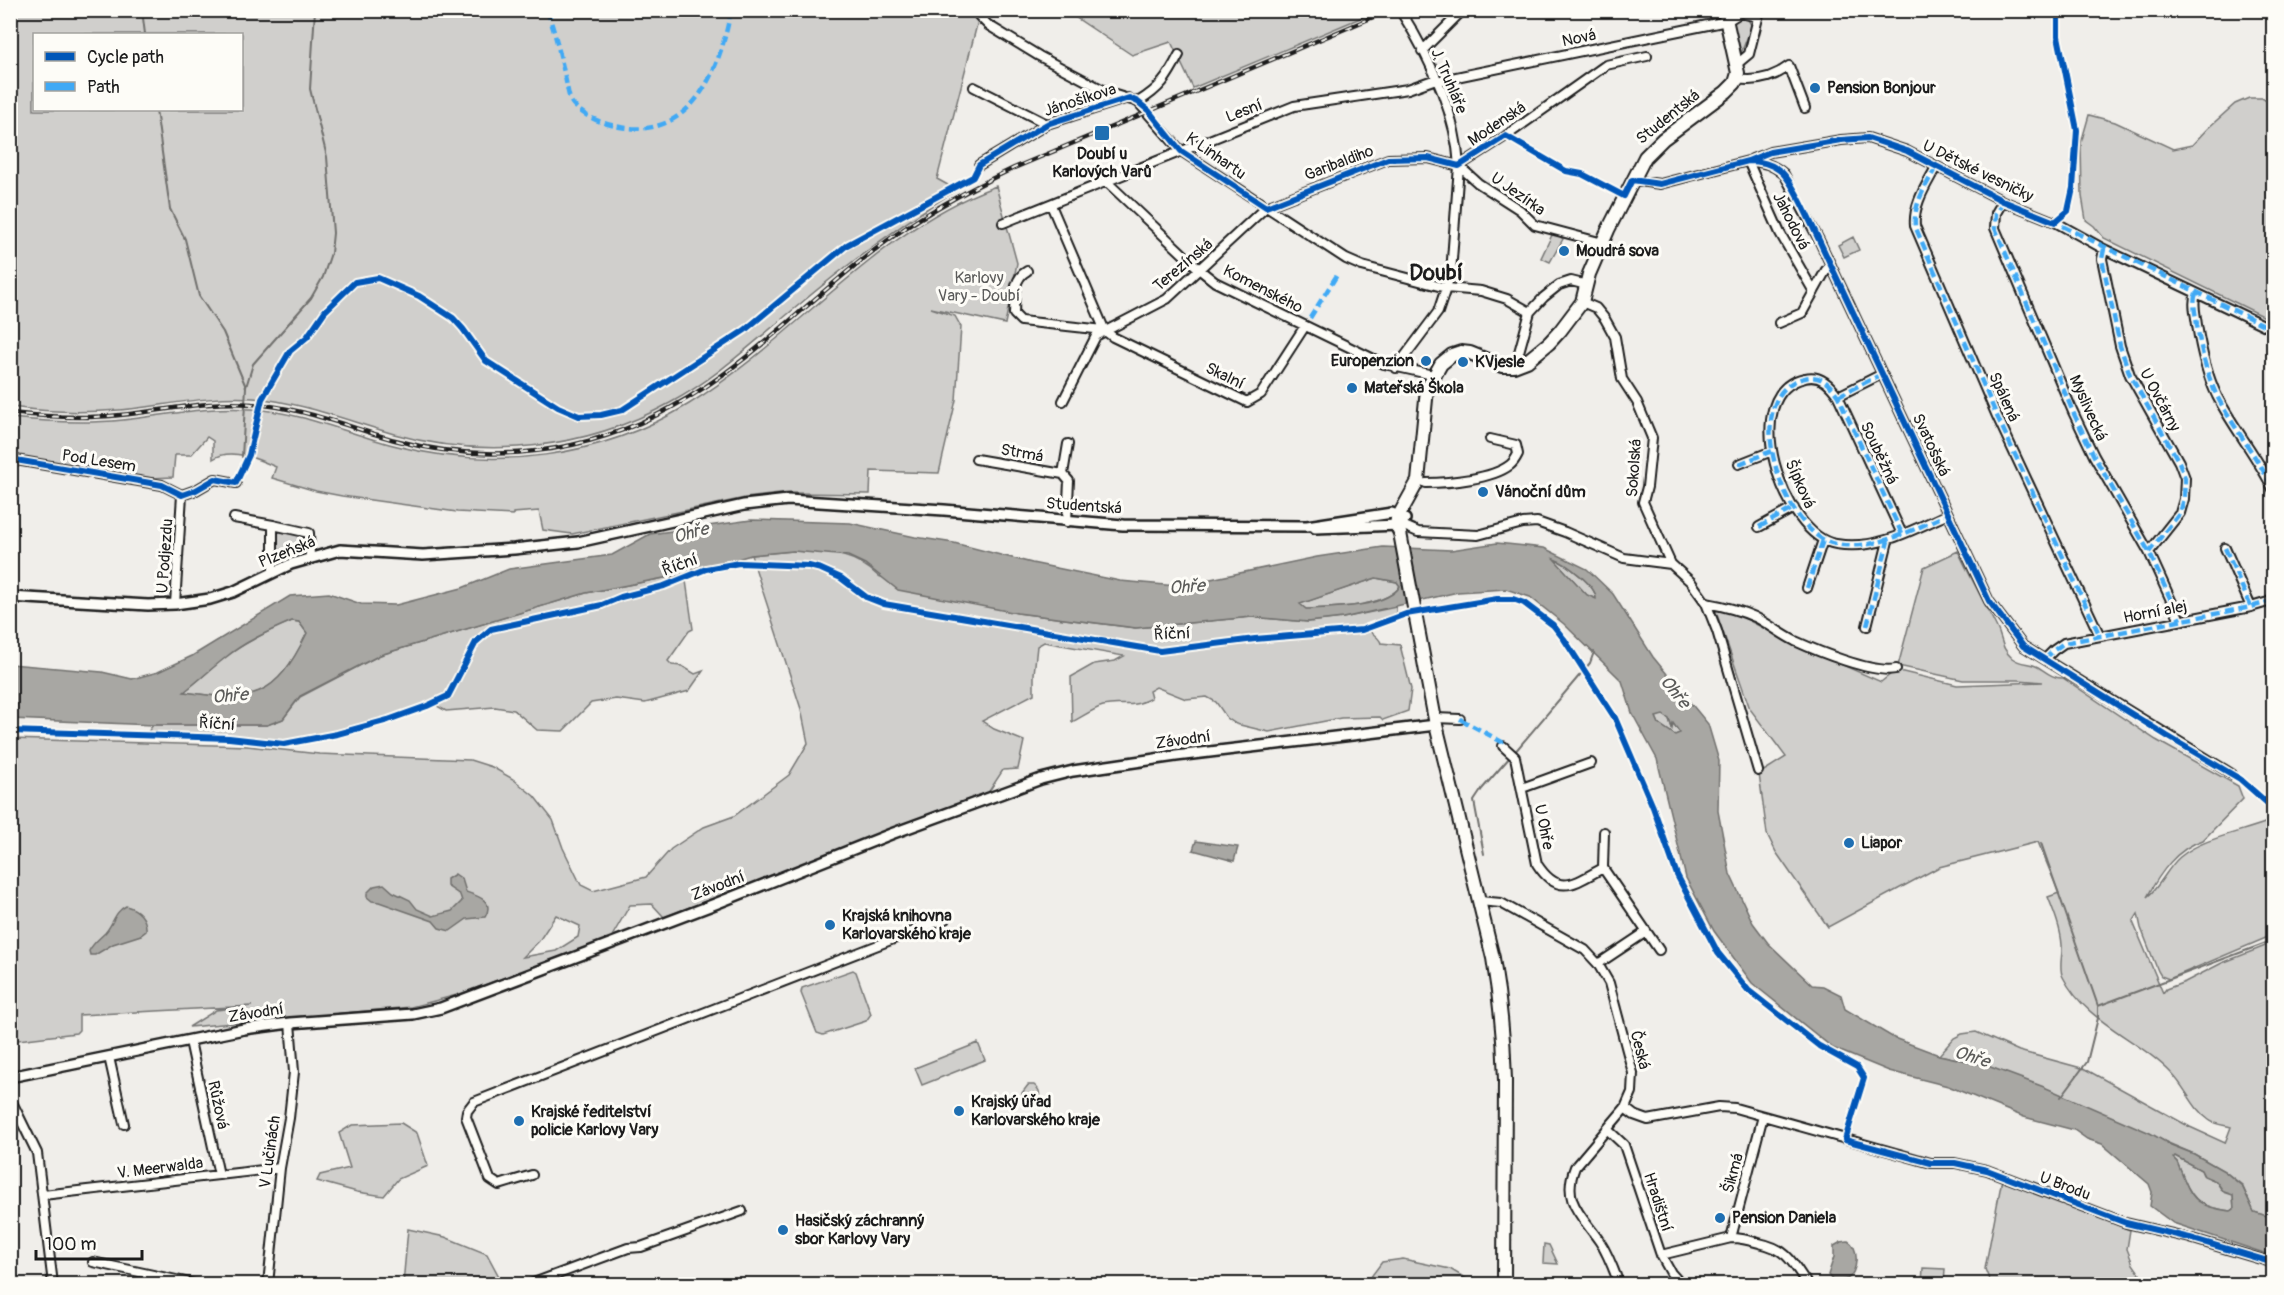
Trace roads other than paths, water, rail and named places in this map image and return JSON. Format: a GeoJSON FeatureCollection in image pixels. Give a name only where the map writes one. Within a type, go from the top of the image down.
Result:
{"type":"FeatureCollection","features":[{"type":"Feature","properties":{"kind":"main road"},"geometry":{"type":"LineString","coordinates":[[1726,16],[1737,64],[1737,79]]}},
{"type":"Feature","properties":{"kind":"main road","name":"Studentská"},"geometry":{"type":"LineString","coordinates":[[1433,377],[1447,358],[1461,352],[1470,353],[1502,366],[1514,366],[1527,362],[1560,332],[1582,302],[1589,274],[1632,180],[1650,151],[1726,92],[1737,79]]}},
{"type":"Feature","properties":{"kind":"main road"},"geometry":{"type":"LineString","coordinates":[[1399,524],[1422,495],[1425,410],[1428,389],[1433,377]]}},
{"type":"Feature","properties":{"kind":"main road"},"geometry":{"type":"LineString","coordinates":[[1422,482],[1408,501],[1399,524],[1435,722],[1496,978],[1504,1047],[1503,1284]]}},
{"type":"Feature","properties":{"kind":"street","name":"J. Truhláře"},"geometry":{"type":"LineString","coordinates":[[1400,10],[1437,80],[1452,117],[1459,166]]}},
{"type":"Feature","properties":{"kind":"street"},"geometry":{"type":"LineString","coordinates":[[1422,51],[1463,10]]}},
{"type":"Feature","properties":{"kind":"street","name":"Nová"},"geometry":{"type":"LineString","coordinates":[[1437,80],[1740,13],[1759,14]]}},
{"type":"Feature","properties":{"kind":"street"},"geometry":{"type":"LineString","coordinates":[[1737,64],[1749,54],[1759,14]]}},
{"type":"Feature","properties":{"kind":"street","name":"K Linhartu"},"geometry":{"type":"LineString","coordinates":[[979,16],[988,25],[1039,56],[1109,93],[1138,102],[1181,151],[1346,258],[1362,266],[1446,288],[1481,291],[1507,299],[1530,312]]}},
{"type":"Feature","properties":{"kind":"street"},"geometry":{"type":"LineString","coordinates":[[1138,102],[1157,91],[1179,55]]}},
{"type":"Feature","properties":{"kind":"street","name":"Modenská"},"geometry":{"type":"LineString","coordinates":[[1396,368],[1438,312],[1451,273],[1459,166],[1506,136],[1606,65],[1647,56]]}},
{"type":"Feature","properties":{"kind":"street"},"geometry":{"type":"LineString","coordinates":[[1737,79],[1759,80],[1781,72],[1789,66],[1805,108]]}},
{"type":"Feature","properties":{"kind":"street","name":"Lesní"},"geometry":{"type":"LineString","coordinates":[[1003,223],[1294,106],[1408,89],[1437,80]]}},
{"type":"Feature","properties":{"kind":"street","name":"Jánošíkova"},"geometry":{"type":"LineString","coordinates":[[974,87],[1047,124]]}},
{"type":"Feature","properties":{"kind":"street","name":"Jánošíkova"},"geometry":{"type":"LineString","coordinates":[[979,165],[1047,124],[1130,98]]}},
{"type":"Feature","properties":{"kind":"street","name":"U Dětské vesničky"},"geometry":{"type":"LineString","coordinates":[[1748,161],[1770,152],[1814,141],[1868,138],[1906,151],[2003,201],[2055,222],[2104,249],[2274,330]]}},
{"type":"Feature","properties":{"kind":"street","name":"Garibaldiho"},"geometry":{"type":"LineString","coordinates":[[1266,207],[1388,159],[1428,158],[1459,166]]}},
{"type":"Feature","properties":{"kind":"street"},"geometry":{"type":"LineString","coordinates":[[1632,180],[1660,184],[1748,161]]}},
{"type":"Feature","properties":{"kind":"street","name":"Svatošská"},"geometry":{"type":"LineString","coordinates":[[1748,161],[1768,164],[1784,174],[1831,265],[1989,601],[2024,646],[2232,774]]}},
{"type":"Feature","properties":{"kind":"street","name":"Jahodová"},"geometry":{"type":"LineString","coordinates":[[1748,161],[1780,233],[1814,292]]}},
{"type":"Feature","properties":{"kind":"street","name":"U Jezírka"},"geometry":{"type":"LineString","coordinates":[[1459,166],[1478,183],[1520,210],[1535,225],[1603,243]]}},
{"type":"Feature","properties":{"kind":"street","name":"Spálená"},"geometry":{"type":"LineString","coordinates":[[1936,167],[1917,203],[1914,215],[1916,226],[1996,414],[2100,636]]}},
{"type":"Feature","properties":{"kind":"street","name":"Komenského"},"geometry":{"type":"LineString","coordinates":[[1107,182],[1215,282],[1396,368],[1433,377]]}},
{"type":"Feature","properties":{"kind":"street","name":"Myslivecká"},"geometry":{"type":"LineString","coordinates":[[2003,201],[1996,213],[1995,228],[2073,412],[2094,456],[2149,552],[2180,620]]}},
{"type":"Feature","properties":{"kind":"street"},"geometry":{"type":"LineString","coordinates":[[1051,205],[1105,331]]}},
{"type":"Feature","properties":{"kind":"street","name":"Terezínská"},"geometry":{"type":"LineString","coordinates":[[1105,331],[1167,299],[1266,207]]}},
{"type":"Feature","properties":{"kind":"street","name":"U Ovčárny"},"geometry":{"type":"LineString","coordinates":[[2104,249],[2102,259],[2120,346],[2130,375],[2179,462],[2185,478],[2184,499],[2180,513],[2149,552]]}},
{"type":"Feature","properties":{"kind":"street"},"geometry":{"type":"LineString","coordinates":[[1779,323],[1802,313],[1831,265]]}},
{"type":"Feature","properties":{"kind":"street"},"geometry":{"type":"LineString","coordinates":[[1027,271],[1020,276],[1015,294],[1014,314],[1021,321],[1105,331]]}},
{"type":"Feature","properties":{"kind":"street"},"geometry":{"type":"LineString","coordinates":[[1519,352],[1530,312],[1544,297],[1559,285],[1571,281],[1587,285]]}},
{"type":"Feature","properties":{"kind":"street"},"geometry":{"type":"LineString","coordinates":[[2196,293],[2194,304],[2201,351],[2207,371],[2217,395],[2274,491]]}},
{"type":"Feature","properties":{"kind":"street","name":"Sokolská"},"geometry":{"type":"LineString","coordinates":[[1582,302],[1596,308],[1615,337],[1622,379],[1637,402],[1652,438],[1647,487],[1643,502],[1671,564],[1691,582],[1706,603],[1717,631],[1758,771]]}},
{"type":"Feature","properties":{"kind":"street","name":"Skalní"},"geometry":{"type":"LineString","coordinates":[[1105,331],[1247,402],[1261,394],[1305,326]]}},
{"type":"Feature","properties":{"kind":"street"},"geometry":{"type":"LineString","coordinates":[[1064,401],[1096,336],[1105,331]]}},
{"type":"Feature","properties":{"kind":"street"},"geometry":{"type":"LineString","coordinates":[[1838,396],[1882,374]]}},
{"type":"Feature","properties":{"kind":"street","name":"Šípková"},"geometry":{"type":"LineString","coordinates":[[1823,540],[1808,529],[1794,508],[1781,481],[1772,452],[1771,414],[1780,392],[1797,380],[1808,377],[1821,379],[1830,384]]}},
{"type":"Feature","properties":{"kind":"street","name":"Souběžná"},"geometry":{"type":"LineString","coordinates":[[1830,384],[1838,396],[1902,534]]}},
{"type":"Feature","properties":{"kind":"street"},"geometry":{"type":"LineString","coordinates":[[1422,482],[1453,481],[1500,472],[1513,464],[1518,454],[1516,445],[1490,439]]}},
{"type":"Feature","properties":{"kind":"street","name":"Strmá"},"geometry":{"type":"LineString","coordinates":[[1063,474],[1068,444]]}},
{"type":"Feature","properties":{"kind":"street"},"geometry":{"type":"LineString","coordinates":[[1739,464],[1772,452]]}},
{"type":"Feature","properties":{"kind":"street","name":"Pod Lesem"},"geometry":{"type":"LineString","coordinates":[[10,459],[162,485],[182,495]]}},
{"type":"Feature","properties":{"kind":"street","name":"Strmá"},"geometry":{"type":"LineString","coordinates":[[976,459],[1063,474],[1069,481],[1067,522]]}},
{"type":"Feature","properties":{"kind":"street","name":"U Podjezdu"},"geometry":{"type":"LineString","coordinates":[[176,604],[182,495],[215,479],[236,483]]}},
{"type":"Feature","properties":{"kind":"street","name":"Studentská"},"geometry":{"type":"LineString","coordinates":[[578,542],[744,505],[788,500],[1128,525],[1307,526],[1317,529],[1399,524]]}},
{"type":"Feature","properties":{"kind":"street"},"geometry":{"type":"LineString","coordinates":[[1759,527],[1794,508]]}},
{"type":"Feature","properties":{"kind":"street"},"geometry":{"type":"LineString","coordinates":[[1807,588],[1823,540],[1848,545],[1888,541],[1948,514]]}},
{"type":"Feature","properties":{"kind":"street"},"geometry":{"type":"LineString","coordinates":[[234,518],[309,533],[310,557]]}},
{"type":"Feature","properties":{"kind":"street"},"geometry":{"type":"LineString","coordinates":[[1399,524],[1418,532],[1478,535],[1523,523],[1537,522],[1624,558],[1671,564]]}},
{"type":"Feature","properties":{"kind":"street"},"geometry":{"type":"LineString","coordinates":[[273,525],[273,572]]}},
{"type":"Feature","properties":{"kind":"street"},"geometry":{"type":"LineString","coordinates":[[1866,626],[1888,541]]}},
{"type":"Feature","properties":{"kind":"street","name":"Plzeňská"},"geometry":{"type":"LineString","coordinates":[[10,597],[176,604],[210,599],[233,592],[310,557],[347,549],[423,555],[578,542]]}},
{"type":"Feature","properties":{"kind":"street"},"geometry":{"type":"LineString","coordinates":[[2224,548],[2251,607]]}},
{"type":"Feature","properties":{"kind":"street","name":"Horní alej"},"geometry":{"type":"LineString","coordinates":[[2045,659],[2064,643],[2251,607],[2274,598]]}},
{"type":"Feature","properties":{"kind":"street"},"geometry":{"type":"LineString","coordinates":[[1706,603],[1755,617],[1794,641],[1868,668],[1885,671],[1896,669]]}},
{"type":"Feature","properties":{"kind":"street"},"geometry":{"type":"LineString","coordinates":[[1435,722],[1460,720]]}},
{"type":"Feature","properties":{"kind":"street","name":"Závodní"},"geometry":{"type":"LineString","coordinates":[[10,1077],[244,1029],[290,1023],[413,1014],[441,1008],[902,830],[1041,779],[1073,771],[1435,722]]}},
{"type":"Feature","properties":{"kind":"street","name":"U Ohře"},"geometry":{"type":"LineString","coordinates":[[1503,746],[1513,755],[1537,864],[1544,875],[1554,883],[1569,885],[1603,868]]}},
{"type":"Feature","properties":{"kind":"street","name":"U Ohře"},"geometry":{"type":"LineString","coordinates":[[1522,788],[1591,763]]}},
{"type":"Feature","properties":{"kind":"street"},"geometry":{"type":"LineString","coordinates":[[1604,832],[1603,868],[1659,950]]}},
{"type":"Feature","properties":{"kind":"street","name":"Česká"},"geometry":{"type":"LineString","coordinates":[[1479,901],[1502,903],[1585,950],[1598,964],[1609,983],[1633,1073],[1632,1092],[1625,1108],[1575,1167],[1571,1177],[1570,1195],[1574,1206],[1601,1243],[1619,1284]]}},
{"type":"Feature","properties":{"kind":"street"},"geometry":{"type":"LineString","coordinates":[[532,1175],[500,1185],[490,1179],[466,1117],[474,1102],[945,919]]}},
{"type":"Feature","properties":{"kind":"street"},"geometry":{"type":"LineString","coordinates":[[1598,964],[1646,932]]}},
{"type":"Feature","properties":{"kind":"street","name":"V Lučinách"},"geometry":{"type":"LineString","coordinates":[[268,1284],[280,1168],[294,1072],[290,1023]]}},
{"type":"Feature","properties":{"kind":"street","name":"Růžová"},"geometry":{"type":"LineString","coordinates":[[190,1041],[219,1175]]}},
{"type":"Feature","properties":{"kind":"street"},"geometry":{"type":"LineString","coordinates":[[109,1057],[124,1124]]}},
{"type":"Feature","properties":{"kind":"street"},"geometry":{"type":"LineString","coordinates":[[10,1098],[38,1153],[53,1284]]}},
{"type":"Feature","properties":{"kind":"street","name":"U Brodu"},"geometry":{"type":"LineString","coordinates":[[1625,1108],[1634,1115],[1648,1120],[1719,1107],[1735,1108],[1931,1163],[1955,1164],[1987,1170],[2126,1223],[2190,1238],[2274,1263]]}},
{"type":"Feature","properties":{"kind":"street","name":"Šikmá"},"geometry":{"type":"LineString","coordinates":[[1731,1238],[1763,1116]]}},
{"type":"Feature","properties":{"kind":"street","name":"Hradištní"},"geometry":{"type":"LineString","coordinates":[[1608,1130],[1624,1145],[1661,1255],[1671,1273],[1681,1284]]}},
{"type":"Feature","properties":{"kind":"street","name":"V. Meerwalda"},"geometry":{"type":"LineString","coordinates":[[43,1195],[280,1168]]}},
{"type":"Feature","properties":{"kind":"street"},"geometry":{"type":"LineString","coordinates":[[531,1284],[628,1248],[641,1247],[741,1211]]}},
{"type":"Feature","properties":{"kind":"street"},"geometry":{"type":"LineString","coordinates":[[1661,1255],[1731,1238],[1740,1238],[1782,1251],[1795,1265],[1807,1284]]}},
{"type":"Feature","properties":{"kind":"street"},"geometry":{"type":"LineString","coordinates":[[93,1262],[195,1284]]}},
{"type":"Feature","properties":{"kind":"water","name":"Ohře"},"geometry":{"type":"Polygon","coordinates":[[[751,520],[850,523],[954,543],[1032,563],[1120,581],[1177,586],[1317,557],[1383,547],[1451,550],[1497,543],[1544,548],[1587,569],[1613,594],[1653,657],[1708,724],[1719,761],[1718,811],[1730,874],[1753,923],[1768,943],[1812,985],[1823,986],[1841,995],[1845,1009],[1894,1038],[1939,1055],[1985,1065],[2044,1087],[2150,1133],[2224,1171],[2242,1186],[2254,1212],[2273,1218],[2273,1256],[2173,1223],[2150,1206],[2152,1192],[2149,1184],[2102,1144],[2087,1139],[2074,1130],[2024,1117],[1948,1086],[1889,1071],[1833,1048],[1752,983],[1714,931],[1686,878],[1657,759],[1632,713],[1622,681],[1564,624],[1530,597],[1506,589],[1458,592],[1343,618],[1308,622],[1252,617],[1136,628],[1017,613],[898,590],[865,564],[848,556],[793,551],[751,555],[685,574],[586,593],[380,655],[300,696],[283,719],[267,725],[153,725],[11,719],[11,664],[102,672],[132,679],[158,672],[192,656],[290,596],[329,593],[361,604],[396,605],[462,588],[509,569],[612,555],[650,534],[751,520]],[[1554,559],[1587,595],[1596,599],[1592,588],[1586,582],[1573,570],[1554,559]],[[1376,578],[1300,604],[1306,609],[1371,603],[1383,599],[1400,586],[1397,582],[1376,578]],[[292,621],[257,637],[220,662],[184,692],[228,696],[259,691],[272,683],[284,671],[307,633],[299,622],[292,621]],[[1663,715],[1656,717],[1659,724],[1675,735],[1680,733],[1673,723],[1672,728],[1669,719],[1663,715]],[[2175,1156],[2173,1158],[2190,1191],[2200,1203],[2218,1209],[2231,1211],[2234,1209],[2233,1195],[2224,1192],[2216,1181],[2204,1176],[2201,1170],[2175,1156]]]}},
{"type":"Feature","properties":{"kind":"water"},"geometry":{"type":"Polygon","coordinates":[[[1196,841],[1238,847],[1234,861],[1193,850],[1196,841]]]}},
{"type":"Feature","properties":{"kind":"water"},"geometry":{"type":"Polygon","coordinates":[[[455,874],[462,879],[466,892],[480,897],[487,903],[488,911],[485,917],[467,919],[450,931],[439,928],[433,921],[372,901],[367,897],[367,893],[374,886],[384,884],[393,892],[410,900],[417,909],[433,916],[452,911],[462,901],[460,895],[447,886],[447,879],[455,874]]]}},
{"type":"Feature","properties":{"kind":"water"},"geometry":{"type":"Polygon","coordinates":[[[126,906],[141,915],[146,931],[141,935],[113,944],[95,955],[90,955],[89,951],[92,946],[108,929],[119,911],[126,906]]]}},
{"type":"Feature","properties":{"kind":"water"},"geometry":{"type":"Polygon","coordinates":[[[1848,1241],[1852,1244],[1856,1255],[1853,1272],[1847,1279],[1833,1281],[1828,1275],[1834,1257],[1834,1246],[1848,1241]]]}},
{"type":"Feature","properties":{"kind":"waterway"},"geometry":{"type":"LineString","coordinates":[[142,10],[145,33]]}},
{"type":"Feature","properties":{"kind":"waterway"},"geometry":{"type":"LineString","coordinates":[[246,387],[253,364],[311,298],[323,277],[331,253],[333,233],[327,157],[310,89],[315,10]]}},
{"type":"Feature","properties":{"kind":"waterway"},"geometry":{"type":"LineString","coordinates":[[156,111],[170,209],[185,239],[199,296],[223,332],[246,387],[242,457]]}},
{"type":"Feature","properties":{"kind":"waterway"},"geometry":{"type":"LineString","coordinates":[[1514,753],[1590,663],[1594,652]]}},
{"type":"Feature","properties":{"kind":"waterway"},"geometry":{"type":"LineString","coordinates":[[1484,854],[1474,801],[1510,757]]}},
{"type":"Feature","properties":{"kind":"waterway"},"geometry":{"type":"LineString","coordinates":[[2041,843],[2098,1006]]}},
{"type":"Feature","properties":{"kind":"waterway"},"geometry":{"type":"LineString","coordinates":[[2061,1097],[2087,1062],[2098,1018],[2098,1006],[2274,940]]}},
{"type":"Feature","properties":{"kind":"railway"},"geometry":{"type":"LineString","coordinates":[[10,413],[92,417],[202,405],[252,404],[306,413],[395,440],[430,448],[466,452],[537,451],[606,436],[640,423],[700,391],[752,352],[876,249],[960,195],[1014,168],[1390,10]]}},
{"type":"Feature","properties":{"kind":"place","name":"Pension Bonjour"},"geometry":{"type":"Point","coordinates":[1815,88]}},
{"type":"Feature","properties":{"kind":"place","name":"Doubí u Karlových Varů"},"geometry":{"type":"Point","coordinates":[1102,133]}},
{"type":"Feature","properties":{"kind":"place","name":"Moudrá sova"},"geometry":{"type":"Point","coordinates":[1564,251]}},
{"type":"Feature","properties":{"kind":"place","name":"Europenzion"},"geometry":{"type":"Point","coordinates":[1426,361]}},
{"type":"Feature","properties":{"kind":"place","name":"KVjesle"},"geometry":{"type":"Point","coordinates":[1463,362]}},
{"type":"Feature","properties":{"kind":"place","name":"Mateřská Škola"},"geometry":{"type":"Point","coordinates":[1352,388]}},
{"type":"Feature","properties":{"kind":"place","name":"Vánoční dům"},"geometry":{"type":"Point","coordinates":[1483,492]}},
{"type":"Feature","properties":{"kind":"place","name":"Liapor"},"geometry":{"type":"Point","coordinates":[1849,843]}},
{"type":"Feature","properties":{"kind":"place","name":"Krajská knihovna Karlovarského kraje"},"geometry":{"type":"Point","coordinates":[830,925]}},
{"type":"Feature","properties":{"kind":"place","name":"Krajský úřad Karlovarského kraje"},"geometry":{"type":"Point","coordinates":[959,1111]}},
{"type":"Feature","properties":{"kind":"place","name":"Krajské ředitelství policie Karlovy Vary"},"geometry":{"type":"Point","coordinates":[519,1121]}},
{"type":"Feature","properties":{"kind":"place","name":"Pension Daniela"},"geometry":{"type":"Point","coordinates":[1720,1218]}},
{"type":"Feature","properties":{"kind":"place","name":"Hasičský záchranný sbor Karlovy Vary"},"geometry":{"type":"Point","coordinates":[783,1230]}},
{"type":"Feature","properties":{"kind":"district","name":"Doubí"},"geometry":{"type":"Point","coordinates":[1436,273]}},
{"type":"Feature","properties":{"kind":"park label","name":"Karlovy Vary - Doubí"},"geometry":{"type":"Point","coordinates":[979,287]}}]}
